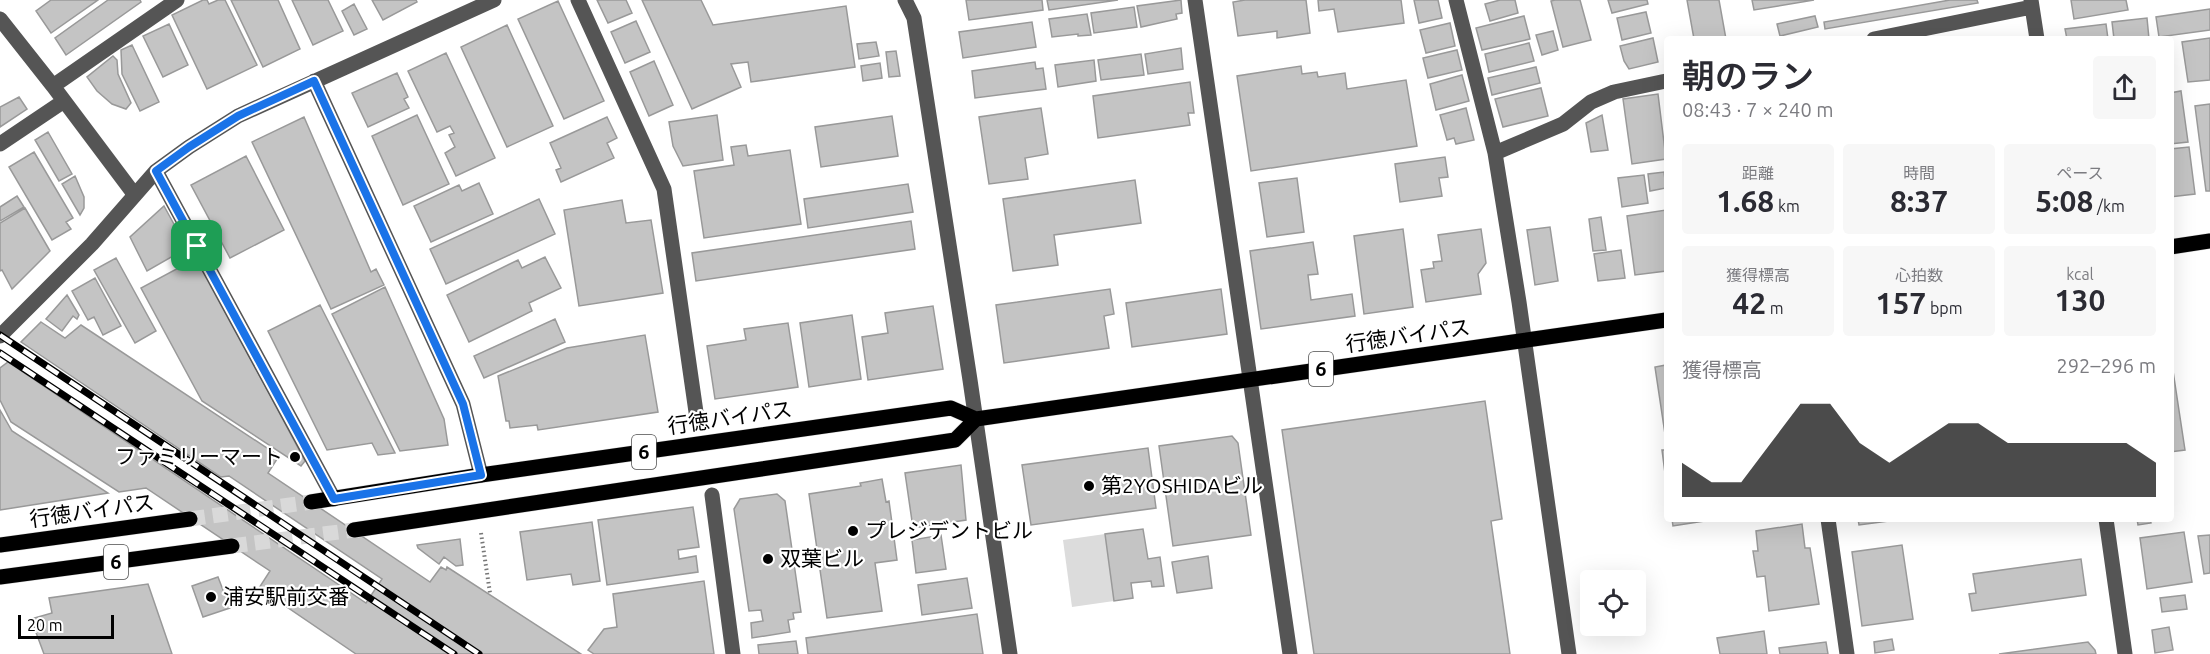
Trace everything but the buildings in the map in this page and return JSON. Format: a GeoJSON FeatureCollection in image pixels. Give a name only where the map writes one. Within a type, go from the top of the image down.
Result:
{"type":"FeatureCollection","features":[{"type":"Feature","properties":{"kind":"main road"},"geometry":{"type":"LineString","coordinates":[[2174,246],[2210,241]]}},
{"type":"Feature","properties":{"kind":"main road","name":"行徳バイパス"},"geometry":{"type":"LineString","coordinates":[[311,502],[481,475],[951,408],[976,419],[1664,320]]}},
{"type":"Feature","properties":{"kind":"main road","name":"6"},"geometry":{"type":"LineString","coordinates":[[354,530],[955,440],[976,419]]}},
{"type":"Feature","properties":{"kind":"main road","name":"行徳バイパス"},"geometry":{"type":"LineString","coordinates":[[0,545],[190,519]]}},
{"type":"Feature","properties":{"kind":"main road","name":"6"},"geometry":{"type":"LineString","coordinates":[[0,578],[232,546]]}},
{"type":"Feature","properties":{"kind":"street"},"geometry":{"type":"LineString","coordinates":[[53,86],[177,0]]}},
{"type":"Feature","properties":{"kind":"street"},"geometry":{"type":"LineString","coordinates":[[0,336],[92,244],[156,171],[189,147],[238,116],[494,0]]}},
{"type":"Feature","properties":{"kind":"street"},"geometry":{"type":"LineString","coordinates":[[578,0],[664,189],[697,419]]}},
{"type":"Feature","properties":{"kind":"street"},"geometry":{"type":"LineString","coordinates":[[905,0],[914,18],[1011,654]]}},
{"type":"Feature","properties":{"kind":"street"},"geometry":{"type":"LineString","coordinates":[[1195,0],[1290,654]]}},
{"type":"Feature","properties":{"kind":"street"},"geometry":{"type":"LineString","coordinates":[[1456,0],[1496,153],[1569,654]]}},
{"type":"Feature","properties":{"kind":"street"},"geometry":{"type":"LineString","coordinates":[[1887,36],[2032,3],[2037,36]]}},
{"type":"Feature","properties":{"kind":"street"},"geometry":{"type":"LineString","coordinates":[[0,19],[134,194]]}},
{"type":"Feature","properties":{"kind":"street"},"geometry":{"type":"LineString","coordinates":[[314,81],[463,404],[481,475]]}},
{"type":"Feature","properties":{"kind":"street"},"geometry":{"type":"LineString","coordinates":[[1496,153],[1563,124],[1591,102],[1614,92],[1664,81]]}},
{"type":"Feature","properties":{"kind":"street"},"geometry":{"type":"LineString","coordinates":[[0,144],[64,101]]}},
{"type":"Feature","properties":{"kind":"street"},"geometry":{"type":"LineString","coordinates":[[156,171],[334,499]]}},
{"type":"Feature","properties":{"kind":"street"},"geometry":{"type":"LineString","coordinates":[[712,495],[734,654]]}},
{"type":"Feature","properties":{"kind":"street"},"geometry":{"type":"LineString","coordinates":[[1828,522],[1847,654]]}},
{"type":"Feature","properties":{"kind":"street"},"geometry":{"type":"LineString","coordinates":[[2106,522],[2125,654]]}},
{"type":"Feature","properties":{"kind":"path"},"geometry":{"type":"LineString","coordinates":[[480,526],[490,593]]}},
{"type":"Feature","properties":{"kind":"shaded area"},"geometry":{"type":"Polygon","coordinates":[[[1105,534],[1114,601],[1072,607],[1063,540],[1105,534]]]}},
{"type":"Feature","properties":{"kind":"tunnel"},"geometry":{"type":"LineString","coordinates":[[190,519],[311,502]]}},
{"type":"Feature","properties":{"kind":"tunnel"},"geometry":{"type":"LineString","coordinates":[[232,546],[354,530]]}},
{"type":"Feature","properties":{"kind":"railway"},"geometry":{"type":"LineString","coordinates":[[0,335],[479,654]]}},
{"type":"Feature","properties":{"kind":"railway"},"geometry":{"type":"LineString","coordinates":[[0,353],[454,654]]}},
{"type":"Feature","properties":{"kind":"place","name":"ファミリーマート"},"geometry":{"type":"Point","coordinates":[295,457]}},
{"type":"Feature","properties":{"kind":"place","name":"第2YOSHIDAビル"},"geometry":{"type":"Point","coordinates":[1089,486]}},
{"type":"Feature","properties":{"kind":"place","name":"プレジデントビル"},"geometry":{"type":"Point","coordinates":[853,531]}},
{"type":"Feature","properties":{"kind":"place","name":"双葉ビル"},"geometry":{"type":"Point","coordinates":[768,559]}},
{"type":"Feature","properties":{"kind":"place","name":"浦安駅前交番"},"geometry":{"type":"Point","coordinates":[211,597]}},
{"type":"Feature","properties":{"kind":"route"},"geometry":{"type":"LineString","coordinates":[[314,81],[463,404],[481,475],[334,499],[197,246],[156,171],[238,116],[314,81]]}}]}
